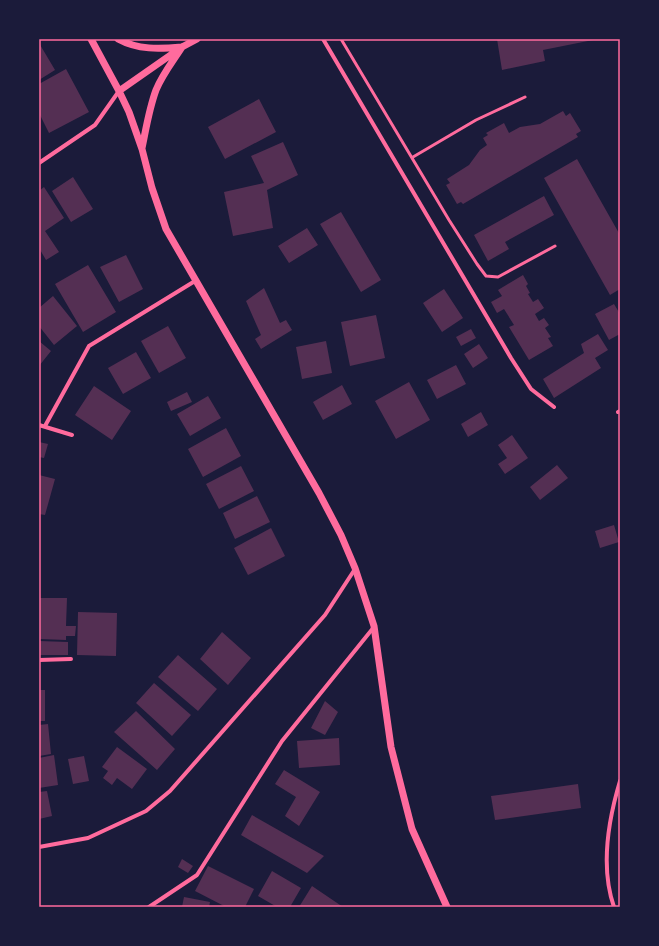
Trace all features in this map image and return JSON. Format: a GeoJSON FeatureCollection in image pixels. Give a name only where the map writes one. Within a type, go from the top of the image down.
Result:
{"type":"FeatureCollection","features":[{"type":"Feature","properties":{"kind":"street"},"geometry":{"type":"LineString","coordinates":[[91,39],[129,112],[142,149],[152,188],[166,229],[319,493],[341,535],[355,568],[374,626],[392,747],[412,829],[447,907]]}},
{"type":"Feature","properties":{"kind":"street"},"geometry":{"type":"LineString","coordinates":[[118,39],[128,45],[154,49],[182,47]]}},
{"type":"Feature","properties":{"kind":"street"},"geometry":{"type":"LineString","coordinates":[[39,163],[95,125],[119,91],[182,47],[197,39]]}},
{"type":"Feature","properties":{"kind":"street"},"geometry":{"type":"LineString","coordinates":[[323,39],[511,358],[531,388],[554,407]]}},
{"type":"Feature","properties":{"kind":"street"},"geometry":{"type":"LineString","coordinates":[[142,149],[148,118],[156,90],[182,47]]}},
{"type":"Feature","properties":{"kind":"street"},"geometry":{"type":"LineString","coordinates":[[45,426],[89,346],[196,281]]}},
{"type":"Feature","properties":{"kind":"street"},"geometry":{"type":"LineString","coordinates":[[39,425],[72,435]]}},
{"type":"Feature","properties":{"kind":"street"},"geometry":{"type":"LineString","coordinates":[[39,847],[88,838],[146,811],[170,791],[325,615],[355,568]]}},
{"type":"Feature","properties":{"kind":"street"},"geometry":{"type":"LineString","coordinates":[[150,907],[197,875],[282,741],[374,626]]}},
{"type":"Feature","properties":{"kind":"street"},"geometry":{"type":"LineString","coordinates":[[39,660],[71,659]]}},
{"type":"Feature","properties":{"kind":"street"},"geometry":{"type":"LineString","coordinates":[[614,907],[607,871],[608,836],[620,781]]}},
{"type":"Feature","properties":{"kind":"lane"},"geometry":{"type":"LineString","coordinates":[[340,39],[477,264],[486,276],[498,277],[555,246]]}},
{"type":"Feature","properties":{"kind":"lane"},"geometry":{"type":"LineString","coordinates":[[413,157],[476,120],[525,97]]}},
{"type":"Feature","properties":{"kind":"building"},"geometry":{"type":"Polygon","coordinates":[[[497,39],[593,40],[543,50],[545,61],[502,70],[497,39]]]}},
{"type":"Feature","properties":{"kind":"building"},"geometry":{"type":"Polygon","coordinates":[[[39,43],[55,70],[39,80],[39,43]]]}},
{"type":"Feature","properties":{"kind":"building"},"geometry":{"type":"Polygon","coordinates":[[[66,69],[89,112],[49,133],[39,113],[39,84],[66,69]]]}},
{"type":"Feature","properties":{"kind":"building"},"geometry":{"type":"Polygon","coordinates":[[[259,99],[276,132],[225,159],[208,127],[259,99]]]}},
{"type":"Feature","properties":{"kind":"building"},"geometry":{"type":"Polygon","coordinates":[[[563,111],[566,116],[570,113],[581,131],[576,134],[578,137],[463,204],[461,202],[457,204],[446,185],[450,183],[447,179],[469,165],[480,150],[487,145],[483,138],[488,135],[486,133],[504,123],[509,133],[520,127],[540,124],[563,111]]]}},
{"type":"Feature","properties":{"kind":"building"},"geometry":{"type":"Polygon","coordinates":[[[283,142],[298,175],[267,190],[273,228],[233,236],[224,192],[264,183],[251,156],[283,142]]]}},
{"type":"Feature","properties":{"kind":"building"},"geometry":{"type":"Polygon","coordinates":[[[577,159],[620,235],[620,289],[610,295],[544,178],[577,159]]]}},
{"type":"Feature","properties":{"kind":"building"},"geometry":{"type":"Polygon","coordinates":[[[73,177],[93,209],[71,222],[52,191],[73,177]]]}},
{"type":"Feature","properties":{"kind":"building"},"geometry":{"type":"Polygon","coordinates":[[[44,187],[64,218],[45,231],[59,252],[46,260],[39,248],[39,191],[44,187]]]}},
{"type":"Feature","properties":{"kind":"building"},"geometry":{"type":"Polygon","coordinates":[[[544,196],[554,215],[505,242],[509,249],[488,261],[474,235],[544,196]]]}},
{"type":"Feature","properties":{"kind":"building"},"geometry":{"type":"Polygon","coordinates":[[[341,212],[381,280],[361,292],[320,224],[341,212]]]}},
{"type":"Feature","properties":{"kind":"building"},"geometry":{"type":"Polygon","coordinates":[[[307,228],[318,245],[289,263],[278,246],[307,228]]]}},
{"type":"Feature","properties":{"kind":"building"},"geometry":{"type":"Polygon","coordinates":[[[126,255],[143,289],[119,302],[100,267],[126,255]]]}},
{"type":"Feature","properties":{"kind":"building"},"geometry":{"type":"Polygon","coordinates":[[[88,265],[116,312],[83,332],[55,284],[88,265]]]}},
{"type":"Feature","properties":{"kind":"building"},"geometry":{"type":"Polygon","coordinates":[[[523,275],[528,284],[526,286],[530,293],[528,294],[533,302],[538,299],[544,308],[535,314],[539,321],[544,318],[549,325],[545,328],[551,337],[548,338],[553,346],[529,360],[509,327],[514,325],[504,309],[497,313],[491,302],[502,296],[498,290],[523,275]]]}},
{"type":"Feature","properties":{"kind":"building"},"geometry":{"type":"Polygon","coordinates":[[[264,288],[280,323],[286,320],[292,330],[261,349],[255,339],[261,335],[246,301],[264,288]]]}},
{"type":"Feature","properties":{"kind":"building"},"geometry":{"type":"Polygon","coordinates":[[[444,289],[463,318],[442,332],[423,303],[444,289]]]}},
{"type":"Feature","properties":{"kind":"building"},"geometry":{"type":"Polygon","coordinates":[[[53,296],[77,326],[54,345],[39,326],[39,308],[53,296]]]}},
{"type":"Feature","properties":{"kind":"building"},"geometry":{"type":"Polygon","coordinates":[[[614,304],[620,314],[620,334],[609,340],[595,314],[614,304]]]}},
{"type":"Feature","properties":{"kind":"building"},"geometry":{"type":"Polygon","coordinates":[[[376,315],[385,358],[350,366],[341,322],[376,315]]]}},
{"type":"Feature","properties":{"kind":"building"},"geometry":{"type":"Polygon","coordinates":[[[168,326],[186,358],[159,373],[141,341],[168,326]]]}},
{"type":"Feature","properties":{"kind":"building"},"geometry":{"type":"Polygon","coordinates":[[[471,329],[476,338],[461,346],[456,337],[471,329]]]}},
{"type":"Feature","properties":{"kind":"building"},"geometry":{"type":"Polygon","coordinates":[[[598,334],[608,350],[595,358],[601,368],[554,398],[543,379],[584,353],[581,344],[598,334]]]}},
{"type":"Feature","properties":{"kind":"building"},"geometry":{"type":"Polygon","coordinates":[[[39,341],[51,351],[39,366],[39,341]]]}},
{"type":"Feature","properties":{"kind":"building"},"geometry":{"type":"Polygon","coordinates":[[[326,341],[332,373],[302,379],[296,347],[326,341]]]}},
{"type":"Feature","properties":{"kind":"building"},"geometry":{"type":"Polygon","coordinates":[[[479,344],[488,358],[473,368],[464,354],[479,344]]]}},
{"type":"Feature","properties":{"kind":"building"},"geometry":{"type":"Polygon","coordinates":[[[136,352],[151,378],[123,394],[108,368],[136,352]]]}},
{"type":"Feature","properties":{"kind":"building"},"geometry":{"type":"Polygon","coordinates":[[[456,365],[466,384],[437,399],[427,380],[456,365]]]}},
{"type":"Feature","properties":{"kind":"building"},"geometry":{"type":"Polygon","coordinates":[[[409,382],[430,420],[396,439],[375,401],[409,382]]]}},
{"type":"Feature","properties":{"kind":"building"},"geometry":{"type":"Polygon","coordinates":[[[342,385],[352,404],[323,420],[313,402],[342,385]]]}},
{"type":"Feature","properties":{"kind":"building"},"geometry":{"type":"Polygon","coordinates":[[[94,386],[131,411],[112,440],[75,415],[94,386]]]}},
{"type":"Feature","properties":{"kind":"building"},"geometry":{"type":"Polygon","coordinates":[[[187,392],[192,402],[171,411],[167,402],[187,392]]]}},
{"type":"Feature","properties":{"kind":"building"},"geometry":{"type":"Polygon","coordinates":[[[208,396],[221,418],[190,436],[177,414],[208,396]]]}},
{"type":"Feature","properties":{"kind":"building"},"geometry":{"type":"Polygon","coordinates":[[[481,412],[488,425],[468,437],[461,424],[481,412]]]}},
{"type":"Feature","properties":{"kind":"building"},"geometry":{"type":"Polygon","coordinates":[[[226,428],[241,456],[203,477],[188,449],[226,428]]]}},
{"type":"Feature","properties":{"kind":"building"},"geometry":{"type":"Polygon","coordinates":[[[512,435],[528,458],[505,474],[498,464],[507,458],[498,445],[512,435]]]}},
{"type":"Feature","properties":{"kind":"building"},"geometry":{"type":"Polygon","coordinates":[[[39,442],[48,444],[44,458],[39,457],[39,442]]]}},
{"type":"Feature","properties":{"kind":"building"},"geometry":{"type":"Polygon","coordinates":[[[557,465],[568,478],[540,500],[530,487],[557,465]]]}},
{"type":"Feature","properties":{"kind":"building"},"geometry":{"type":"Polygon","coordinates":[[[241,466],[254,491],[219,509],[206,484],[241,466]]]}},
{"type":"Feature","properties":{"kind":"building"},"geometry":{"type":"Polygon","coordinates":[[[39,475],[55,479],[45,515],[39,514],[39,475]]]}},
{"type":"Feature","properties":{"kind":"building"},"geometry":{"type":"Polygon","coordinates":[[[257,496],[270,522],[235,539],[223,513],[257,496]]]}},
{"type":"Feature","properties":{"kind":"building"},"geometry":{"type":"Polygon","coordinates":[[[614,525],[619,542],[600,548],[595,531],[614,525]]]}},
{"type":"Feature","properties":{"kind":"building"},"geometry":{"type":"Polygon","coordinates":[[[271,528],[285,556],[248,575],[234,548],[271,528]]]}},
{"type":"Feature","properties":{"kind":"building"},"geometry":{"type":"Polygon","coordinates":[[[39,598],[67,598],[66,626],[76,626],[75,636],[66,636],[66,640],[39,639],[39,598]]]}},
{"type":"Feature","properties":{"kind":"building"},"geometry":{"type":"Polygon","coordinates":[[[78,612],[117,613],[116,656],[77,655],[78,612]]]}},
{"type":"Feature","properties":{"kind":"building"},"geometry":{"type":"Polygon","coordinates":[[[222,632],[251,658],[228,685],[200,659],[222,632]]]}},
{"type":"Feature","properties":{"kind":"building"},"geometry":{"type":"Polygon","coordinates":[[[39,641],[68,642],[68,655],[39,655],[39,641]]]}},
{"type":"Feature","properties":{"kind":"building"},"geometry":{"type":"Polygon","coordinates":[[[178,655],[217,689],[198,711],[158,677],[178,655]]]}},
{"type":"Feature","properties":{"kind":"building"},"geometry":{"type":"Polygon","coordinates":[[[154,683],[191,715],[172,736],[136,703],[154,683]]]}},
{"type":"Feature","properties":{"kind":"building"},"geometry":{"type":"Polygon","coordinates":[[[39,690],[45,690],[45,721],[39,721],[39,690]]]}},
{"type":"Feature","properties":{"kind":"building"},"geometry":{"type":"Polygon","coordinates":[[[325,701],[338,712],[325,735],[311,728],[325,701]]]}},
{"type":"Feature","properties":{"kind":"building"},"geometry":{"type":"Polygon","coordinates":[[[136,711],[175,749],[157,770],[114,732],[136,711]]]}},
{"type":"Feature","properties":{"kind":"building"},"geometry":{"type":"Polygon","coordinates":[[[48,724],[51,754],[39,756],[39,725],[48,724]]]}},
{"type":"Feature","properties":{"kind":"building"},"geometry":{"type":"Polygon","coordinates":[[[339,738],[340,765],[299,768],[297,741],[339,738]]]}},
{"type":"Feature","properties":{"kind":"building"},"geometry":{"type":"Polygon","coordinates":[[[117,747],[147,769],[132,789],[117,778],[112,785],[103,778],[108,771],[102,767],[117,747]]]}},
{"type":"Feature","properties":{"kind":"building"},"geometry":{"type":"Polygon","coordinates":[[[54,755],[58,785],[39,788],[39,758],[54,755]]]}},
{"type":"Feature","properties":{"kind":"building"},"geometry":{"type":"Polygon","coordinates":[[[84,756],[89,781],[73,784],[68,759],[84,756]]]}},
{"type":"Feature","properties":{"kind":"building"},"geometry":{"type":"Polygon","coordinates":[[[284,770],[320,792],[299,826],[285,816],[296,797],[275,784],[284,770]]]}},
{"type":"Feature","properties":{"kind":"building"},"geometry":{"type":"Polygon","coordinates":[[[578,784],[581,808],[495,820],[491,796],[578,784]]]}},
{"type":"Feature","properties":{"kind":"building"},"geometry":{"type":"Polygon","coordinates":[[[47,791],[52,816],[39,819],[39,792],[47,791]]]}},
{"type":"Feature","properties":{"kind":"building"},"geometry":{"type":"Polygon","coordinates":[[[252,815],[324,856],[307,873],[241,835],[252,815]]]}},
{"type":"Feature","properties":{"kind":"building"},"geometry":{"type":"Polygon","coordinates":[[[182,859],[193,866],[188,873],[178,867],[182,859]]]}},
{"type":"Feature","properties":{"kind":"building"},"geometry":{"type":"Polygon","coordinates":[[[208,866],[254,889],[245,907],[226,907],[195,891],[208,866]]]}},
{"type":"Feature","properties":{"kind":"building"},"geometry":{"type":"Polygon","coordinates":[[[272,871],[301,888],[290,907],[277,907],[258,896],[272,871]]]}},
{"type":"Feature","properties":{"kind":"building"},"geometry":{"type":"Polygon","coordinates":[[[312,886],[343,907],[299,907],[312,886]]]}},
{"type":"Feature","properties":{"kind":"building"},"geometry":{"type":"Polygon","coordinates":[[[184,897],[210,902],[209,907],[182,907],[184,897]]]}}]}
